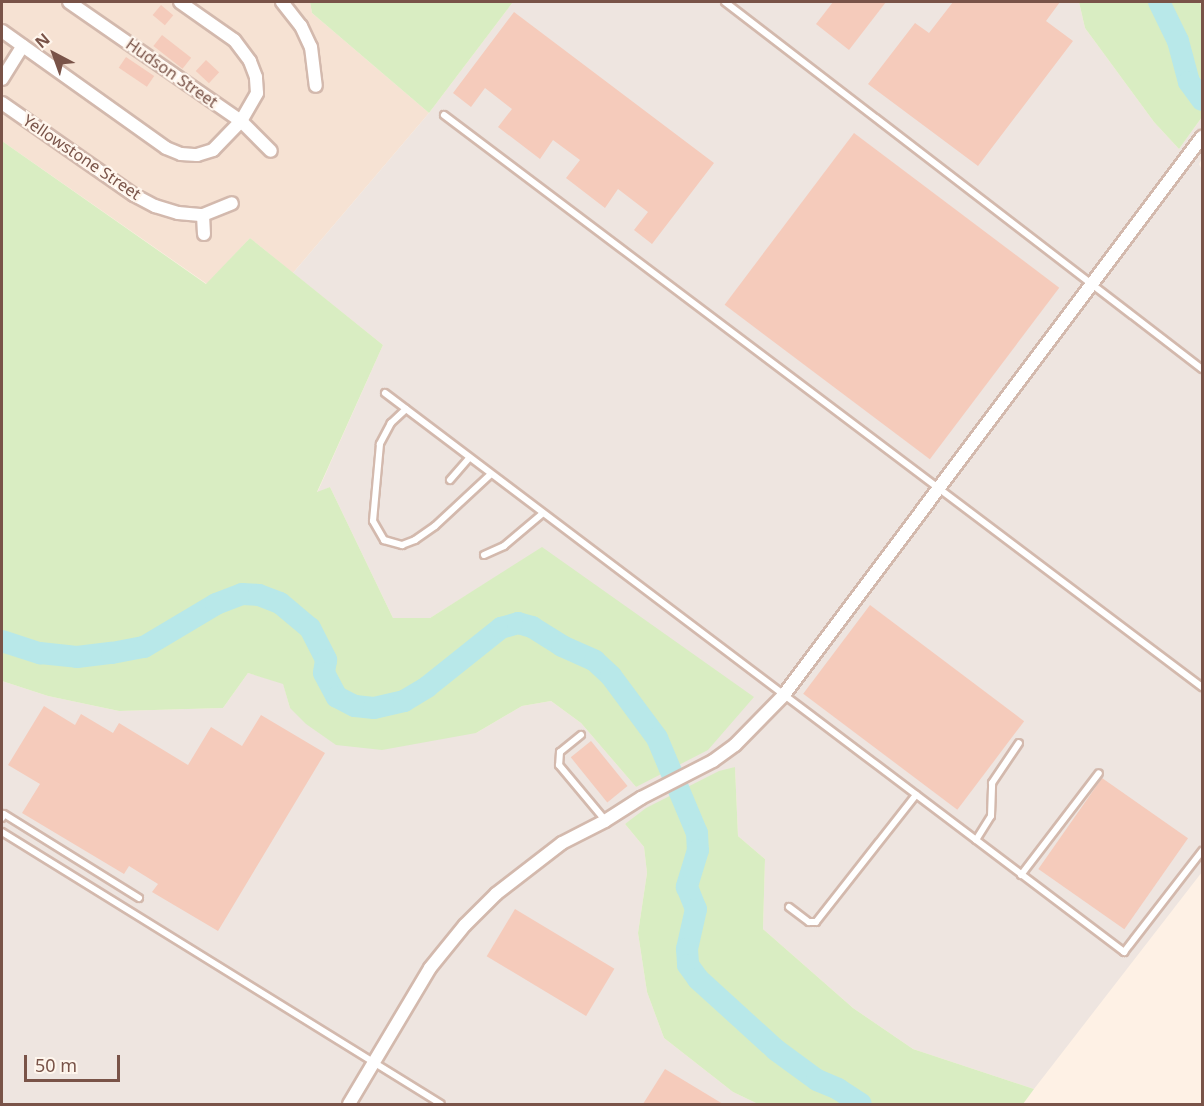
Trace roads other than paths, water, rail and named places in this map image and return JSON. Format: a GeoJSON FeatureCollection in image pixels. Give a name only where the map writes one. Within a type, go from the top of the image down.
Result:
{"type":"FeatureCollection","features":[{"type":"Feature","properties":{"kind":"street","name":"Hudson Street"},"geometry":{"type":"LineString","coordinates":[[69,2],[241,121],[271,152]]}},
{"type":"Feature","properties":{"kind":"street"},"geometry":{"type":"LineString","coordinates":[[2,31],[166,148],[181,154],[197,154],[213,150],[241,121],[257,93],[256,77],[250,60],[234,40],[180,2]]}},
{"type":"Feature","properties":{"kind":"street"},"geometry":{"type":"LineString","coordinates":[[282,2],[301,26],[311,47],[315,86]]}},
{"type":"Feature","properties":{"kind":"street"},"geometry":{"type":"LineString","coordinates":[[2,80],[22,46]]}},
{"type":"Feature","properties":{"kind":"street","name":"Yellowstone Street"},"geometry":{"type":"LineString","coordinates":[[2,103],[134,195],[178,213],[203,215],[232,203]]}},
{"type":"Feature","properties":{"kind":"street"},"geometry":{"type":"LineString","coordinates":[[349,1104],[430,968],[465,925],[496,894],[562,843],[605,821],[641,798],[714,761],[735,745],[783,696],[937,488],[1203,137]]}},
{"type":"Feature","properties":{"kind":"street"},"geometry":{"type":"LineString","coordinates":[[203,215],[204,234]]}},
{"type":"Feature","properties":{"kind":"lane"},"geometry":{"type":"LineString","coordinates":[[725,2],[1090,285],[1203,369]]}},
{"type":"Feature","properties":{"kind":"lane"},"geometry":{"type":"LineString","coordinates":[[444,115],[1203,687]]}},
{"type":"Feature","properties":{"kind":"lane"},"geometry":{"type":"LineString","coordinates":[[385,393],[783,696],[1124,951],[1203,851]]}},
{"type":"Feature","properties":{"kind":"lane"},"geometry":{"type":"LineString","coordinates":[[406,409],[391,423],[380,444],[373,521],[384,540],[402,545],[415,540],[435,526],[491,474]]}},
{"type":"Feature","properties":{"kind":"lane"},"geometry":{"type":"LineString","coordinates":[[450,480],[469,458]]}},
{"type":"Feature","properties":{"kind":"lane"},"geometry":{"type":"LineString","coordinates":[[484,555],[504,546],[542,514]]}},
{"type":"Feature","properties":{"kind":"lane"},"geometry":{"type":"LineString","coordinates":[[581,735],[560,752],[559,765],[605,821]]}},
{"type":"Feature","properties":{"kind":"lane"},"geometry":{"type":"LineString","coordinates":[[976,840],[991,816],[992,783],[1020,743]]}},
{"type":"Feature","properties":{"kind":"lane"},"geometry":{"type":"LineString","coordinates":[[1022,875],[1099,773]]}},
{"type":"Feature","properties":{"kind":"lane"},"geometry":{"type":"LineString","coordinates":[[789,907],[809,922],[816,922],[916,795]]}},
{"type":"Feature","properties":{"kind":"lane"},"geometry":{"type":"LineString","coordinates":[[2,818],[4,814],[140,898]]}},
{"type":"Feature","properties":{"kind":"lane"},"geometry":{"type":"LineString","coordinates":[[2,832],[441,1104]]}},
{"type":"Feature","properties":{"kind":"waterway"},"geometry":{"type":"LineString","coordinates":[[1159,2],[1178,41],[1189,82],[1202,100]]}},
{"type":"Feature","properties":{"kind":"waterway"},"geometry":{"type":"LineString","coordinates":[[2,641],[40,653],[77,657],[112,653],[144,647],[216,604],[242,594],[259,595],[280,603],[310,628],[326,660],[324,673],[337,697],[355,706],[374,708],[404,701],[427,687],[501,628],[518,623],[532,627],[562,646],[595,661],[611,676],[657,738],[697,833],[698,850],[687,887],[696,909],[687,949],[688,965],[698,979],[776,1050],[817,1080],[838,1089],[861,1104]]}}]}
